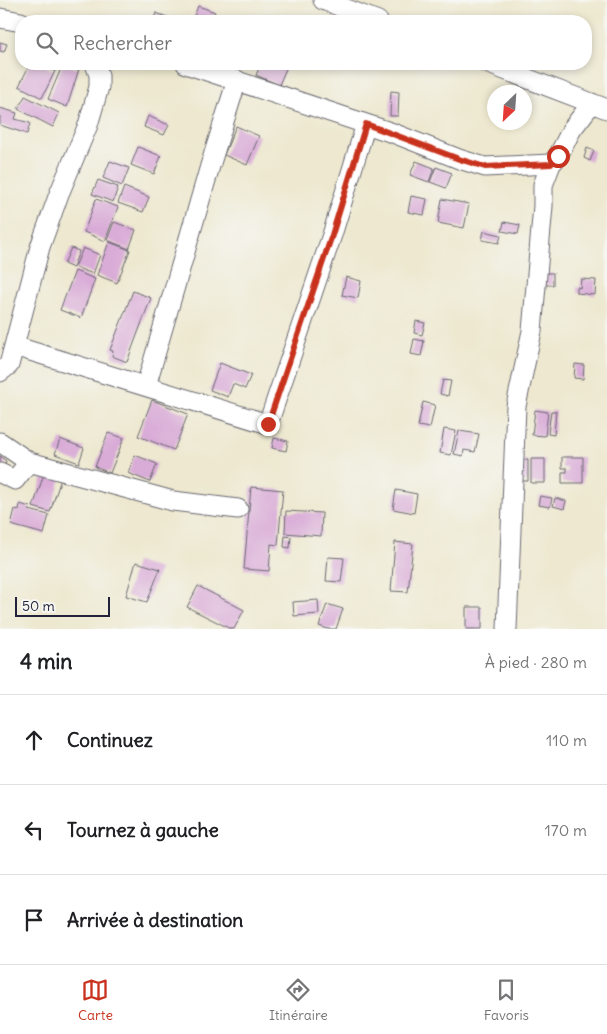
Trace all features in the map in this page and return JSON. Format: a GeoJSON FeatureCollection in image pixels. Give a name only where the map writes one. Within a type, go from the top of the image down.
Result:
{"type":"FeatureCollection","features":[{"type":"Feature","properties":{"kind":"street"},"geometry":{"type":"LineString","coordinates":[[323,0],[362,15]]}},
{"type":"Feature","properties":{"kind":"street"},"geometry":{"type":"LineString","coordinates":[[0,18],[15,21]]}},
{"type":"Feature","properties":{"kind":"street"},"geometry":{"type":"LineString","coordinates":[[0,372],[9,365],[40,247],[91,116],[99,87],[97,70]]}},
{"type":"Feature","properties":{"kind":"street"},"geometry":{"type":"LineString","coordinates":[[205,70],[366,124],[485,167],[551,164]]}},
{"type":"Feature","properties":{"kind":"street"},"geometry":{"type":"LineString","coordinates":[[505,70],[599,106],[572,129],[558,156],[551,164],[543,185],[543,206],[532,331],[516,406],[507,629]]}},
{"type":"Feature","properties":{"kind":"street"},"geometry":{"type":"LineString","coordinates":[[146,386],[237,80]]}},
{"type":"Feature","properties":{"kind":"street"},"geometry":{"type":"LineString","coordinates":[[14,346],[268,424],[332,235],[366,124]]}},
{"type":"Feature","properties":{"kind":"street"},"geometry":{"type":"LineString","coordinates":[[0,442],[30,462],[173,501],[238,509]]}},
{"type":"Feature","properties":{"kind":"street"},"geometry":{"type":"LineString","coordinates":[[0,473],[15,480],[30,462]]}},
{"type":"Feature","properties":{"kind":"building"},"geometry":{"type":"Polygon","coordinates":[[[198,6],[215,12],[214,15],[195,15],[198,6]]]}},
{"type":"Feature","properties":{"kind":"building"},"geometry":{"type":"Polygon","coordinates":[[[0,42],[7,44],[4,52],[0,51],[0,42]]]}},
{"type":"Feature","properties":{"kind":"building"},"geometry":{"type":"Polygon","coordinates":[[[27,70],[55,71],[42,98],[19,86],[27,70]]]}},
{"type":"Feature","properties":{"kind":"building"},"geometry":{"type":"Polygon","coordinates":[[[60,70],[79,70],[67,107],[48,99],[60,70]]]}},
{"type":"Feature","properties":{"kind":"building"},"geometry":{"type":"Polygon","coordinates":[[[258,70],[285,70],[279,85],[256,75],[258,70]]]}},
{"type":"Feature","properties":{"kind":"building"},"geometry":{"type":"Polygon","coordinates":[[[391,91],[399,92],[398,116],[390,116],[391,91]]]}},
{"type":"Feature","properties":{"kind":"building"},"geometry":{"type":"Polygon","coordinates":[[[25,96],[59,113],[53,127],[18,109],[25,96]]]}},
{"type":"Feature","properties":{"kind":"building"},"geometry":{"type":"Polygon","coordinates":[[[0,108],[17,113],[15,119],[30,123],[27,134],[0,125],[0,108]]]}},
{"type":"Feature","properties":{"kind":"building"},"geometry":{"type":"Polygon","coordinates":[[[148,116],[169,125],[164,135],[144,127],[148,116]]]}},
{"type":"Feature","properties":{"kind":"building"},"geometry":{"type":"Polygon","coordinates":[[[236,126],[259,136],[247,165],[224,155],[236,126]]]}},
{"type":"Feature","properties":{"kind":"building"},"geometry":{"type":"Polygon","coordinates":[[[138,147],[161,156],[154,174],[131,165],[138,147]]]}},
{"type":"Feature","properties":{"kind":"building"},"geometry":{"type":"Polygon","coordinates":[[[587,148],[594,151],[590,161],[584,158],[587,148]]]}},
{"type":"Feature","properties":{"kind":"building"},"geometry":{"type":"Polygon","coordinates":[[[110,161],[129,168],[122,186],[103,178],[110,161]]]}},
{"type":"Feature","properties":{"kind":"building"},"geometry":{"type":"Polygon","coordinates":[[[416,161],[434,168],[429,182],[410,175],[416,161]]]}},
{"type":"Feature","properties":{"kind":"building"},"geometry":{"type":"Polygon","coordinates":[[[436,167],[452,173],[446,188],[430,182],[436,167]]]}},
{"type":"Feature","properties":{"kind":"building"},"geometry":{"type":"Polygon","coordinates":[[[98,180],[118,187],[113,202],[92,194],[98,180]]]}},
{"type":"Feature","properties":{"kind":"building"},"geometry":{"type":"Polygon","coordinates":[[[124,187],[149,197],[143,212],[118,203],[124,187]]]}},
{"type":"Feature","properties":{"kind":"building"},"geometry":{"type":"Polygon","coordinates":[[[411,196],[427,199],[424,215],[408,212],[411,196]]]}},
{"type":"Feature","properties":{"kind":"building"},"geometry":{"type":"Polygon","coordinates":[[[96,199],[118,207],[105,241],[84,232],[96,199]]]}},
{"type":"Feature","properties":{"kind":"building"},"geometry":{"type":"Polygon","coordinates":[[[442,199],[469,204],[464,228],[438,223],[442,199]]]}},
{"type":"Feature","properties":{"kind":"building"},"geometry":{"type":"Polygon","coordinates":[[[114,222],[136,230],[129,249],[107,240],[114,222]]]}},
{"type":"Feature","properties":{"kind":"building"},"geometry":{"type":"Polygon","coordinates":[[[504,222],[520,225],[518,234],[502,231],[504,222]]]}},
{"type":"Feature","properties":{"kind":"building"},"geometry":{"type":"Polygon","coordinates":[[[484,231],[501,235],[499,243],[482,240],[484,231]]]}},
{"type":"Feature","properties":{"kind":"building"},"geometry":{"type":"Polygon","coordinates":[[[109,242],[130,250],[117,283],[97,275],[109,242]]]}},
{"type":"Feature","properties":{"kind":"building"},"geometry":{"type":"Polygon","coordinates":[[[71,248],[79,251],[73,268],[64,264],[71,248]]]}},
{"type":"Feature","properties":{"kind":"building"},"geometry":{"type":"Polygon","coordinates":[[[83,248],[100,255],[93,274],[75,267],[83,248]]]}},
{"type":"Feature","properties":{"kind":"building"},"geometry":{"type":"Polygon","coordinates":[[[75,271],[95,279],[81,318],[60,310],[75,271]]]}},
{"type":"Feature","properties":{"kind":"building"},"geometry":{"type":"Polygon","coordinates":[[[538,273],[553,273],[553,285],[539,285],[538,273]]]}},
{"type":"Feature","properties":{"kind":"building"},"geometry":{"type":"Polygon","coordinates":[[[346,277],[361,281],[358,298],[342,295],[346,277]]]}},
{"type":"Feature","properties":{"kind":"building"},"geometry":{"type":"Polygon","coordinates":[[[581,279],[596,280],[595,295],[577,293],[577,287],[580,288],[581,279]]]}},
{"type":"Feature","properties":{"kind":"building"},"geometry":{"type":"Polygon","coordinates":[[[133,291],[151,298],[127,362],[112,356],[113,351],[110,350],[133,291]]]}},
{"type":"Feature","properties":{"kind":"building"},"geometry":{"type":"Polygon","coordinates":[[[416,321],[425,323],[422,335],[414,333],[416,321]]]}},
{"type":"Feature","properties":{"kind":"building"},"geometry":{"type":"Polygon","coordinates":[[[414,339],[424,341],[421,356],[411,354],[414,339]]]}},
{"type":"Feature","properties":{"kind":"building"},"geometry":{"type":"Polygon","coordinates":[[[220,363],[251,375],[245,389],[233,384],[228,397],[210,390],[220,363]]]}},
{"type":"Feature","properties":{"kind":"building"},"geometry":{"type":"Polygon","coordinates":[[[575,364],[584,365],[583,379],[574,378],[575,364]]]}},
{"type":"Feature","properties":{"kind":"building"},"geometry":{"type":"Polygon","coordinates":[[[443,380],[451,381],[448,396],[440,394],[443,380]]]}},
{"type":"Feature","properties":{"kind":"building"},"geometry":{"type":"Polygon","coordinates":[[[152,400],[188,414],[174,450],[138,436],[152,400]]]}},
{"type":"Feature","properties":{"kind":"building"},"geometry":{"type":"Polygon","coordinates":[[[423,402],[435,405],[430,428],[418,426],[423,402]]]}},
{"type":"Feature","properties":{"kind":"building"},"geometry":{"type":"Polygon","coordinates":[[[535,410],[548,412],[545,436],[532,435],[535,410]]]}},
{"type":"Feature","properties":{"kind":"building"},"geometry":{"type":"Polygon","coordinates":[[[551,411],[556,411],[554,435],[548,434],[551,411]]]}},
{"type":"Feature","properties":{"kind":"building"},"geometry":{"type":"Polygon","coordinates":[[[444,429],[456,431],[451,455],[440,453],[444,429]]]}},
{"type":"Feature","properties":{"kind":"building"},"geometry":{"type":"Polygon","coordinates":[[[459,431],[479,434],[475,452],[464,450],[463,456],[454,454],[459,431]]]}},
{"type":"Feature","properties":{"kind":"building"},"geometry":{"type":"Polygon","coordinates":[[[108,433],[124,438],[110,473],[95,467],[108,433]]]}},
{"type":"Feature","properties":{"kind":"building"},"geometry":{"type":"Polygon","coordinates":[[[274,438],[288,441],[286,451],[272,448],[274,438]]]}},
{"type":"Feature","properties":{"kind":"building"},"geometry":{"type":"Polygon","coordinates":[[[60,439],[84,448],[79,463],[55,454],[60,439]]]}},
{"type":"Feature","properties":{"kind":"building"},"geometry":{"type":"Polygon","coordinates":[[[135,455],[157,464],[150,482],[128,473],[135,455]]]}},
{"type":"Feature","properties":{"kind":"building"},"geometry":{"type":"Polygon","coordinates":[[[0,456],[6,461],[4,468],[0,466],[0,456]]]}},
{"type":"Feature","properties":{"kind":"building"},"geometry":{"type":"Polygon","coordinates":[[[562,457],[583,457],[583,483],[562,483],[562,472],[567,472],[567,468],[562,468],[562,457]]]}},
{"type":"Feature","properties":{"kind":"building"},"geometry":{"type":"Polygon","coordinates":[[[531,459],[545,459],[545,483],[531,483],[531,459]]]}},
{"type":"Feature","properties":{"kind":"building"},"geometry":{"type":"Polygon","coordinates":[[[521,460],[528,460],[528,481],[521,481],[521,460]]]}},
{"type":"Feature","properties":{"kind":"building"},"geometry":{"type":"Polygon","coordinates":[[[45,471],[62,476],[50,512],[33,507],[45,471]]]}},
{"type":"Feature","properties":{"kind":"building"},"geometry":{"type":"Polygon","coordinates":[[[251,487],[283,490],[278,545],[271,544],[269,571],[244,569],[251,487]]]}},
{"type":"Feature","properties":{"kind":"building"},"geometry":{"type":"Polygon","coordinates":[[[396,490],[417,494],[414,513],[393,509],[396,490]]]}},
{"type":"Feature","properties":{"kind":"building"},"geometry":{"type":"Polygon","coordinates":[[[540,496],[552,498],[550,507],[538,505],[540,496]]]}},
{"type":"Feature","properties":{"kind":"building"},"geometry":{"type":"Polygon","coordinates":[[[555,498],[566,501],[564,509],[553,506],[555,498]]]}},
{"type":"Feature","properties":{"kind":"building"},"geometry":{"type":"Polygon","coordinates":[[[20,504],[30,507],[29,510],[49,515],[44,534],[11,525],[15,509],[19,510],[20,504]]]}},
{"type":"Feature","properties":{"kind":"building"},"geometry":{"type":"Polygon","coordinates":[[[286,511],[322,513],[321,536],[285,533],[286,511]]]}},
{"type":"Feature","properties":{"kind":"building"},"geometry":{"type":"Polygon","coordinates":[[[285,536],[291,537],[290,548],[284,547],[285,536]]]}},
{"type":"Feature","properties":{"kind":"building"},"geometry":{"type":"Polygon","coordinates":[[[395,542],[413,544],[408,592],[391,591],[395,542]]]}},
{"type":"Feature","properties":{"kind":"building"},"geometry":{"type":"Polygon","coordinates":[[[328,557],[344,558],[341,582],[326,581],[328,557]]]}},
{"type":"Feature","properties":{"kind":"building"},"geometry":{"type":"Polygon","coordinates":[[[136,562],[160,569],[147,602],[126,596],[136,562]]]}},
{"type":"Feature","properties":{"kind":"building"},"geometry":{"type":"Polygon","coordinates":[[[198,586],[244,610],[234,629],[187,607],[198,586]]]}},
{"type":"Feature","properties":{"kind":"building"},"geometry":{"type":"Polygon","coordinates":[[[318,600],[319,614],[294,616],[293,602],[318,600]]]}},
{"type":"Feature","properties":{"kind":"building"},"geometry":{"type":"Polygon","coordinates":[[[327,604],[343,609],[336,629],[319,626],[327,604]]]}},
{"type":"Feature","properties":{"kind":"building"},"geometry":{"type":"Polygon","coordinates":[[[466,607],[482,607],[482,629],[466,629],[466,607]]]}},
{"type":"Feature","properties":{"kind":"route"},"geometry":{"type":"LineString","coordinates":[[268,424],[332,235],[366,124],[485,167],[551,164],[558,156]]}}]}
